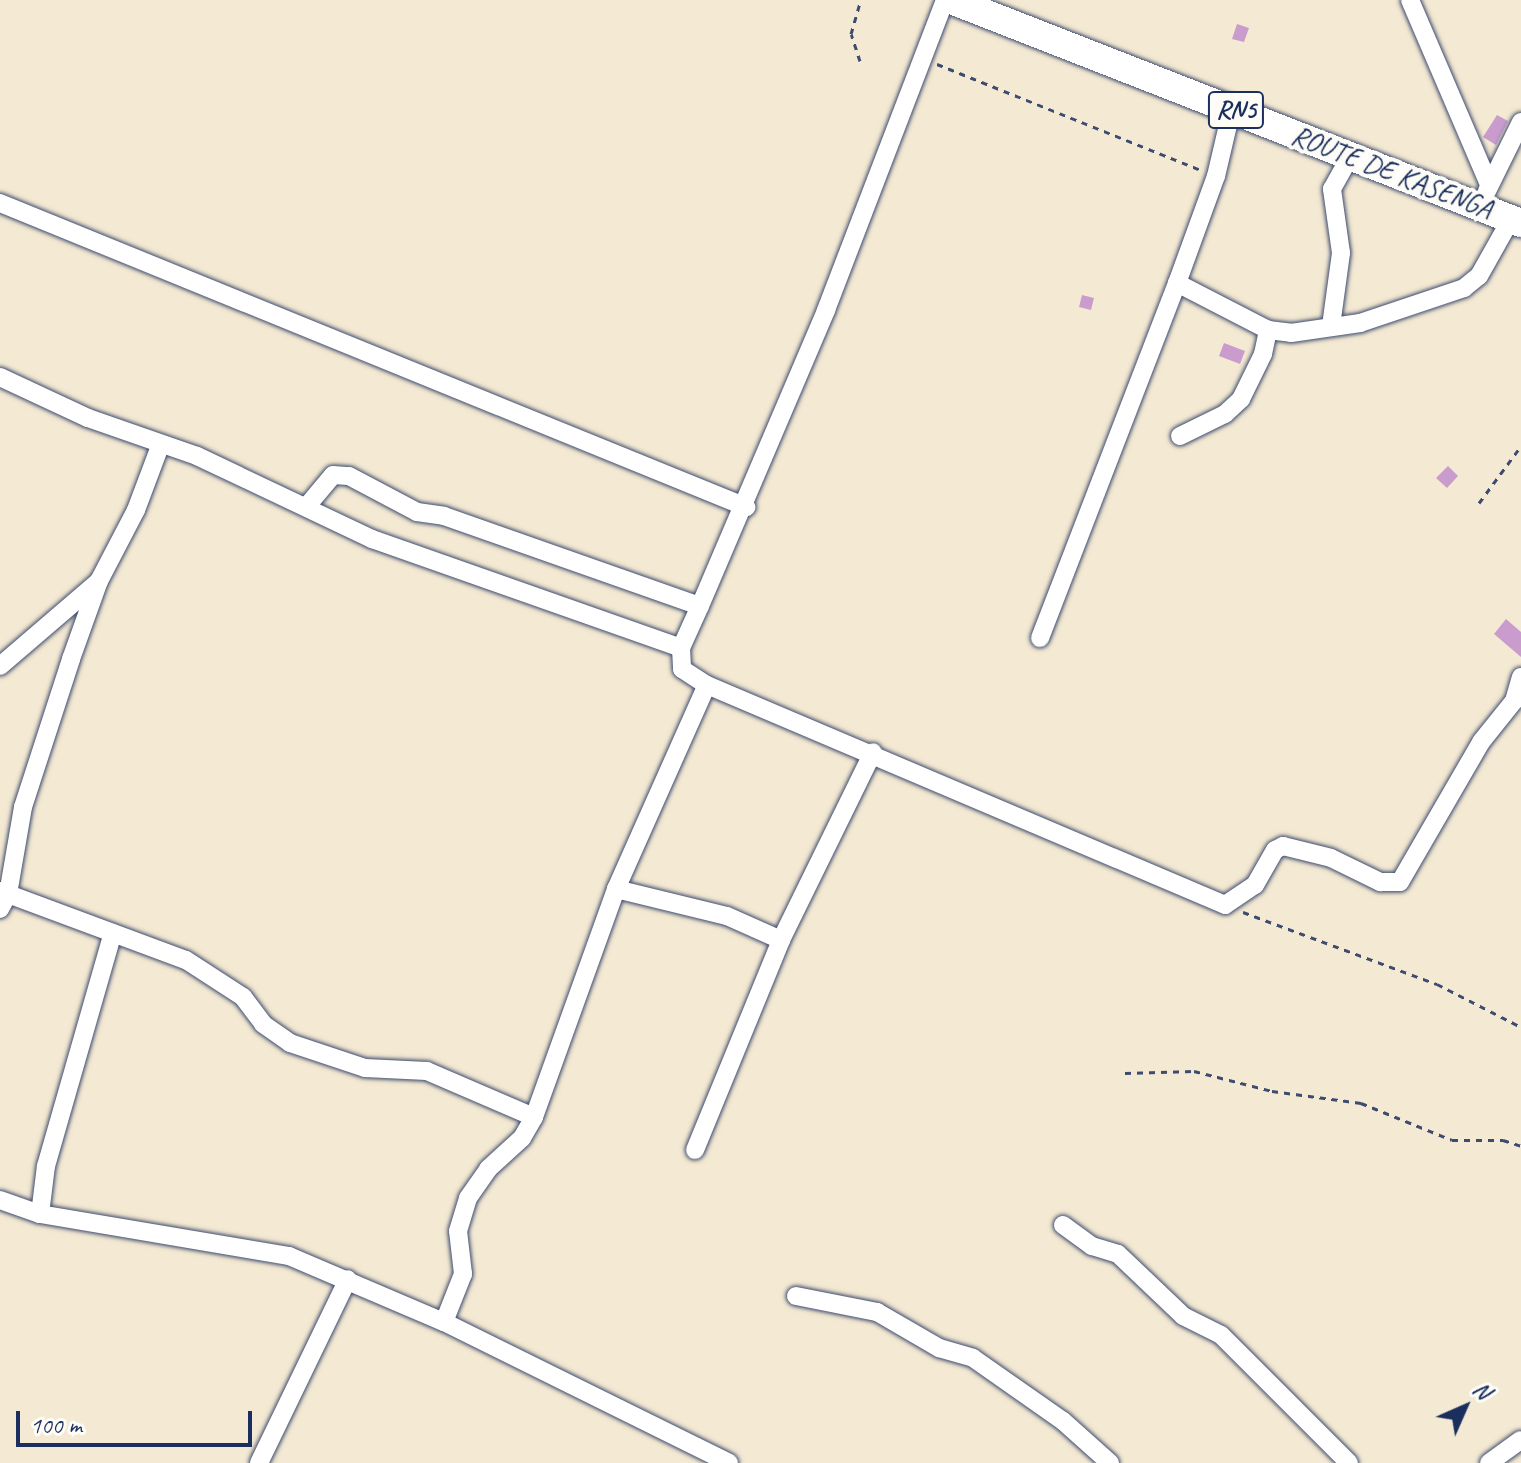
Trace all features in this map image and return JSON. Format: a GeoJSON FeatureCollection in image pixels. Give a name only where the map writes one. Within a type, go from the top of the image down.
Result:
{"type":"FeatureCollection","features":[{"type":"Feature","properties":{"kind":"highway","name":"ROUTE DE KASENGA"},"geometry":{"type":"LineString","coordinates":[[948,0],[1350,156],[1485,195],[1516,221]]}},
{"type":"Feature","properties":{"kind":"street"},"geometry":{"type":"LineString","coordinates":[[948,0],[922,58],[746,507],[681,648],[682,669],[707,685],[873,752],[1225,905],[1255,885],[1275,850],[1283,846],[1331,858],[1380,882],[1400,882],[1481,742],[1514,701],[1521,677]]}},
{"type":"Feature","properties":{"kind":"street"},"geometry":{"type":"LineString","coordinates":[[1410,0],[1485,195]]}},
{"type":"Feature","properties":{"kind":"street"},"geometry":{"type":"LineString","coordinates":[[1040,638],[1216,176],[1232,108]]}},
{"type":"Feature","properties":{"kind":"street"},"geometry":{"type":"LineString","coordinates":[[1485,195],[1521,122]]}},
{"type":"Feature","properties":{"kind":"street"},"geometry":{"type":"LineString","coordinates":[[1331,326],[1341,253],[1332,189],[1350,156]]}},
{"type":"Feature","properties":{"kind":"street"},"geometry":{"type":"LineString","coordinates":[[0,203],[746,507]]}},
{"type":"Feature","properties":{"kind":"street"},"geometry":{"type":"LineString","coordinates":[[1177,283],[1268,330],[1291,333],[1360,323],[1464,288],[1479,276],[1516,221]]}},
{"type":"Feature","properties":{"kind":"street"},"geometry":{"type":"LineString","coordinates":[[1180,436],[1225,414],[1241,399],[1263,354],[1268,330]]}},
{"type":"Feature","properties":{"kind":"street"},"geometry":{"type":"LineString","coordinates":[[0,377],[160,446],[197,456],[372,539],[681,648]]}},
{"type":"Feature","properties":{"kind":"street"},"geometry":{"type":"LineString","coordinates":[[160,446],[136,510],[99,581],[23,807],[3,898],[113,933],[215,977],[290,1043],[365,1068],[427,1071],[534,1117]]}},
{"type":"Feature","properties":{"kind":"street"},"geometry":{"type":"LineString","coordinates":[[307,506],[333,475],[349,476],[417,512],[444,516],[700,606]]}},
{"type":"Feature","properties":{"kind":"street"},"geometry":{"type":"LineString","coordinates":[[0,666],[99,581]]}},
{"type":"Feature","properties":{"kind":"street"},"geometry":{"type":"LineString","coordinates":[[444,1322],[463,1274],[458,1231],[468,1198],[488,1169],[522,1138],[534,1117],[616,889],[707,685]]}},
{"type":"Feature","properties":{"kind":"street"},"geometry":{"type":"LineString","coordinates":[[695,1150],[781,940],[873,752]]}},
{"type":"Feature","properties":{"kind":"street"},"geometry":{"type":"LineString","coordinates":[[616,889],[727,916],[781,940]]}},
{"type":"Feature","properties":{"kind":"street"},"geometry":{"type":"LineString","coordinates":[[40,1214],[46,1166],[113,933]]}},
{"type":"Feature","properties":{"kind":"street"},"geometry":{"type":"LineString","coordinates":[[0,1200],[40,1214],[289,1256],[444,1322],[729,1463]]}},
{"type":"Feature","properties":{"kind":"street"},"geometry":{"type":"LineString","coordinates":[[1063,1225],[1092,1246],[1118,1254],[1183,1316],[1221,1335],[1349,1463]]}},
{"type":"Feature","properties":{"kind":"street"},"geometry":{"type":"LineString","coordinates":[[259,1463],[348,1279]]}},
{"type":"Feature","properties":{"kind":"street"},"geometry":{"type":"LineString","coordinates":[[796,1296],[877,1312],[939,1348],[973,1358],[1063,1421],[1110,1463]]}},
{"type":"Feature","properties":{"kind":"street"},"geometry":{"type":"LineString","coordinates":[[1489,1463],[1521,1440]]}},
{"type":"Feature","properties":{"kind":"path"},"geometry":{"type":"LineString","coordinates":[[860,61],[851,34],[861,0]]}},
{"type":"Feature","properties":{"kind":"path"},"geometry":{"type":"LineString","coordinates":[[922,58],[1216,176]]}},
{"type":"Feature","properties":{"kind":"path"},"geometry":{"type":"LineString","coordinates":[[1479,503],[1521,446]]}},
{"type":"Feature","properties":{"kind":"path"},"geometry":{"type":"LineString","coordinates":[[1225,905],[1437,984],[1521,1027]]}},
{"type":"Feature","properties":{"kind":"path"},"geometry":{"type":"LineString","coordinates":[[1125,1073],[1194,1071],[1272,1091],[1361,1103],[1452,1140],[1503,1140],[1521,1146]]}},
{"type":"Feature","properties":{"kind":"building"},"geometry":{"type":"Polygon","coordinates":[[[1237,24],[1249,28],[1244,42],[1232,39],[1237,24]]]}},
{"type":"Feature","properties":{"kind":"building"},"geometry":{"type":"Polygon","coordinates":[[[1497,115],[1508,121],[1496,145],[1483,137],[1497,115]]]}},
{"type":"Feature","properties":{"kind":"building"},"geometry":{"type":"Polygon","coordinates":[[[1082,295],[1094,298],[1091,310],[1079,307],[1082,295]]]}},
{"type":"Feature","properties":{"kind":"building"},"geometry":{"type":"Polygon","coordinates":[[[1224,343],[1245,351],[1240,364],[1219,356],[1224,343]]]}},
{"type":"Feature","properties":{"kind":"building"},"geometry":{"type":"Polygon","coordinates":[[[1448,466],[1458,476],[1447,488],[1436,478],[1448,466]]]}},
{"type":"Feature","properties":{"kind":"building"},"geometry":{"type":"Polygon","coordinates":[[[1506,619],[1521,632],[1521,657],[1494,634],[1506,619]]]}}]}
